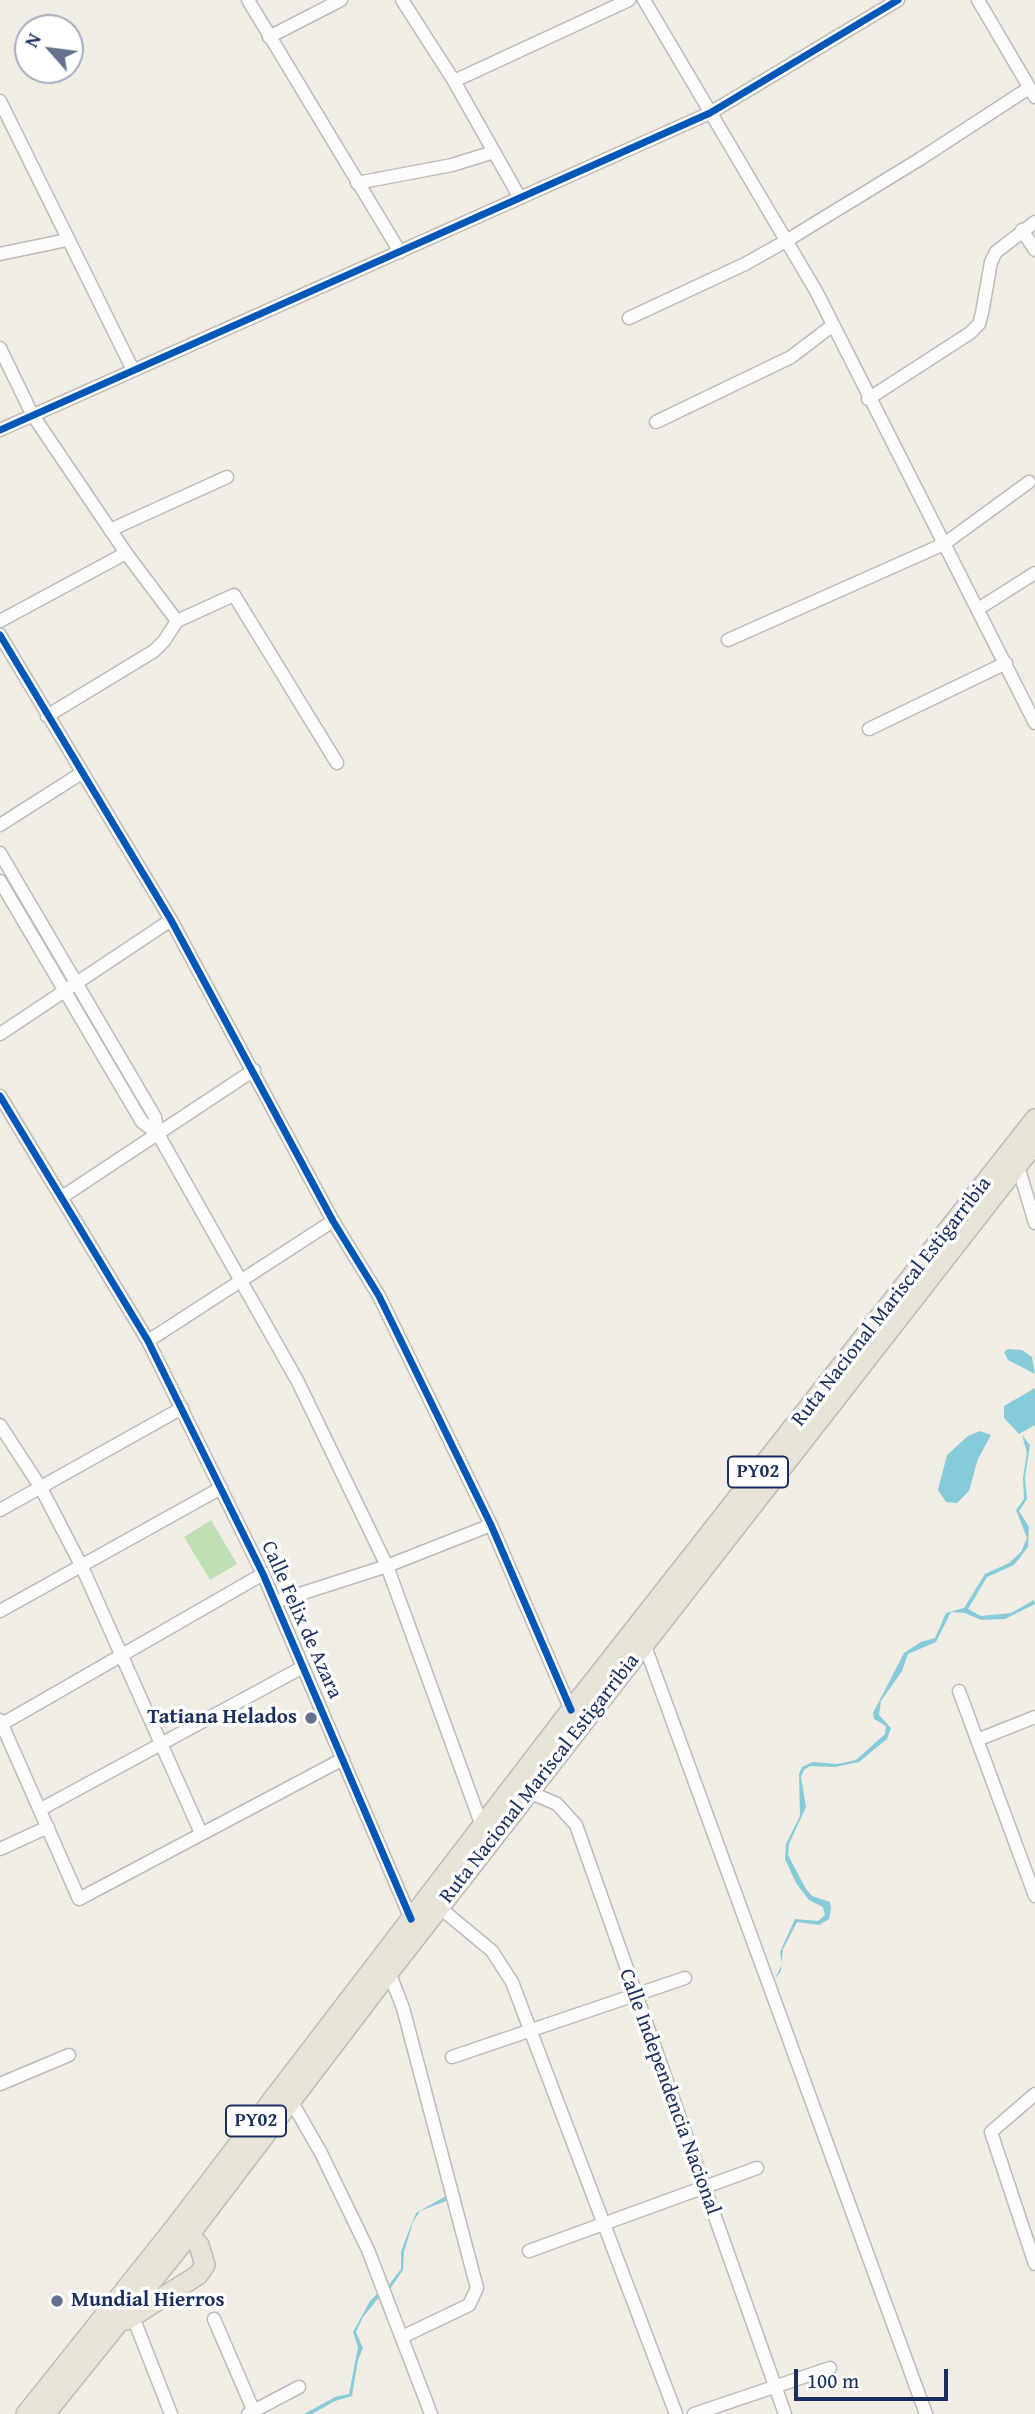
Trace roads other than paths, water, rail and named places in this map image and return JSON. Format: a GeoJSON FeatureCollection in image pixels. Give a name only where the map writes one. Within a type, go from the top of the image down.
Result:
{"type":"FeatureCollection","features":[{"type":"Feature","properties":{"kind":"highway","name":"Ruta Nacional Mariscal Estigarribia"},"geometry":{"type":"LineString","coordinates":[[46,2414],[111,2330],[482,1826],[1035,1119]]}},
{"type":"Feature","properties":{"kind":"highway","name":"Ruta Nacional Mariscal Estigarribia"},"geometry":{"type":"LineString","coordinates":[[26,2414],[290,2099],[1035,1143]]}},
{"type":"Feature","properties":{"kind":"highway"},"geometry":{"type":"LineString","coordinates":[[111,2330],[198,2275],[205,2265],[204,2254],[180,2233]]}},
{"type":"Feature","properties":{"kind":"street"},"geometry":{"type":"LineString","coordinates":[[248,0],[400,252]]}},
{"type":"Feature","properties":{"kind":"street"},"geometry":{"type":"LineString","coordinates":[[269,37],[341,0]]}},
{"type":"Feature","properties":{"kind":"street"},"geometry":{"type":"LineString","coordinates":[[402,0],[454,81],[520,198]]}},
{"type":"Feature","properties":{"kind":"street"},"geometry":{"type":"LineString","coordinates":[[454,81],[629,0]]}},
{"type":"Feature","properties":{"kind":"street"},"geometry":{"type":"LineString","coordinates":[[644,0],[786,241],[832,325],[1035,723]]}},
{"type":"Feature","properties":{"kind":"street"},"geometry":{"type":"LineString","coordinates":[[0,430],[710,113],[898,0]]}},
{"type":"Feature","properties":{"kind":"street"},"geometry":{"type":"LineString","coordinates":[[629,318],[745,264],[1032,92],[978,0]]}},
{"type":"Feature","properties":{"kind":"street"},"geometry":{"type":"LineString","coordinates":[[0,102],[133,370]]}},
{"type":"Feature","properties":{"kind":"street"},"geometry":{"type":"LineString","coordinates":[[357,183],[452,164],[494,152]]}},
{"type":"Feature","properties":{"kind":"street"},"geometry":{"type":"LineString","coordinates":[[868,399],[970,333],[979,324],[991,262],[996,252],[1035,222]]}},
{"type":"Feature","properties":{"kind":"street"},"geometry":{"type":"LineString","coordinates":[[1022,230],[1035,250]]}},
{"type":"Feature","properties":{"kind":"street"},"geometry":{"type":"LineString","coordinates":[[0,254],[67,240]]}},
{"type":"Feature","properties":{"kind":"street"},"geometry":{"type":"LineString","coordinates":[[656,422],[791,357],[832,325]]}},
{"type":"Feature","properties":{"kind":"street"},"geometry":{"type":"LineString","coordinates":[[0,348],[32,414],[126,553],[177,621]]}},
{"type":"Feature","properties":{"kind":"street"},"geometry":{"type":"LineString","coordinates":[[110,530],[227,477]]}},
{"type":"Feature","properties":{"kind":"street"},"geometry":{"type":"LineString","coordinates":[[728,640],[944,544],[1030,482]]}},
{"type":"Feature","properties":{"kind":"street"},"geometry":{"type":"LineString","coordinates":[[0,621],[126,553]]}},
{"type":"Feature","properties":{"kind":"street"},"geometry":{"type":"LineString","coordinates":[[978,609],[1035,573]]}},
{"type":"Feature","properties":{"kind":"street"},"geometry":{"type":"LineString","coordinates":[[47,716],[154,651],[177,621],[233,594],[337,763]]}},
{"type":"Feature","properties":{"kind":"street"},"geometry":{"type":"LineString","coordinates":[[0,635],[80,774],[171,920],[333,1221],[379,1296],[491,1525],[571,1710]]}},
{"type":"Feature","properties":{"kind":"street"},"geometry":{"type":"LineString","coordinates":[[869,729],[1006,663]]}},
{"type":"Feature","properties":{"kind":"street"},"geometry":{"type":"LineString","coordinates":[[0,825],[80,774]]}},
{"type":"Feature","properties":{"kind":"street"},"geometry":{"type":"LineString","coordinates":[[0,853],[155,1117],[158,1134],[298,1381],[387,1566],[482,1826]]}},
{"type":"Feature","properties":{"kind":"street"},"geometry":{"type":"LineString","coordinates":[[0,881],[142,1122],[158,1134]]}},
{"type":"Feature","properties":{"kind":"street"},"geometry":{"type":"LineString","coordinates":[[0,1034],[171,920]]}},
{"type":"Feature","properties":{"kind":"street"},"geometry":{"type":"LineString","coordinates":[[62,1197],[254,1070]]}},
{"type":"Feature","properties":{"kind":"street","name":"Calle Felix de Azara"},"geometry":{"type":"LineString","coordinates":[[0,1096],[149,1341],[263,1574],[411,1919]]}},
{"type":"Feature","properties":{"kind":"street"},"geometry":{"type":"LineString","coordinates":[[1018,1166],[1035,1223]]}},
{"type":"Feature","properties":{"kind":"street"},"geometry":{"type":"LineString","coordinates":[[149,1341],[333,1221]]}},
{"type":"Feature","properties":{"kind":"street"},"geometry":{"type":"LineString","coordinates":[[0,1510],[181,1408]]}},
{"type":"Feature","properties":{"kind":"street"},"geometry":{"type":"LineString","coordinates":[[0,1425],[41,1488],[82,1567],[201,1833]]}},
{"type":"Feature","properties":{"kind":"street"},"geometry":{"type":"LineString","coordinates":[[0,1611],[221,1488]]}},
{"type":"Feature","properties":{"kind":"street"},"geometry":{"type":"LineString","coordinates":[[275,1602],[387,1566],[491,1525]]}},
{"type":"Feature","properties":{"kind":"street"},"geometry":{"type":"LineString","coordinates":[[263,1574],[124,1657],[1,1722],[79,1899],[343,1759]]}},
{"type":"Feature","properties":{"kind":"street"},"geometry":{"type":"LineString","coordinates":[[645,1646],[926,2414]]}},
{"type":"Feature","properties":{"kind":"street"},"geometry":{"type":"LineString","coordinates":[[41,1809],[303,1667]]}},
{"type":"Feature","properties":{"kind":"street"},"geometry":{"type":"LineString","coordinates":[[959,1691],[1032,1880],[1035,1896]]}},
{"type":"Feature","properties":{"kind":"street"},"geometry":{"type":"LineString","coordinates":[[977,1740],[1035,1717]]}},
{"type":"Feature","properties":{"kind":"street","name":"Calle Independencia Nacional"},"geometry":{"type":"LineString","coordinates":[[529,1792],[557,1804],[576,1825],[634,1995],[785,2414]]}},
{"type":"Feature","properties":{"kind":"street"},"geometry":{"type":"LineString","coordinates":[[0,1849],[48,1827]]}},
{"type":"Feature","properties":{"kind":"street"},"geometry":{"type":"LineString","coordinates":[[439,1907],[492,1951],[512,1982],[533,2030],[603,2224],[677,2414]]}},
{"type":"Feature","properties":{"kind":"street"},"geometry":{"type":"LineString","coordinates":[[389,1972],[403,2008],[477,2288],[469,2305],[402,2337]]}},
{"type":"Feature","properties":{"kind":"street"},"geometry":{"type":"LineString","coordinates":[[452,2057],[685,1978]]}},
{"type":"Feature","properties":{"kind":"street"},"geometry":{"type":"LineString","coordinates":[[0,2084],[69,2055]]}},
{"type":"Feature","properties":{"kind":"street"},"geometry":{"type":"LineString","coordinates":[[1035,2094],[991,2132],[1035,2263]]}},
{"type":"Feature","properties":{"kind":"street"},"geometry":{"type":"LineString","coordinates":[[290,2099],[321,2153],[368,2249],[431,2414]]}},
{"type":"Feature","properties":{"kind":"street"},"geometry":{"type":"LineString","coordinates":[[529,2251],[757,2168]]}},
{"type":"Feature","properties":{"kind":"street"},"geometry":{"type":"LineString","coordinates":[[132,2317],[171,2414]]}},
{"type":"Feature","properties":{"kind":"street"},"geometry":{"type":"LineString","coordinates":[[214,2319],[252,2413],[299,2387]]}},
{"type":"Feature","properties":{"kind":"street"},"geometry":{"type":"LineString","coordinates":[[694,2414],[830,2368]]}},
{"type":"Feature","properties":{"kind":"water"},"geometry":{"type":"Polygon","coordinates":[[[1008,1349],[1022,1350],[1032,1357],[1035,1374],[1008,1360],[1004,1352],[1008,1349]]]}},
{"type":"Feature","properties":{"kind":"water"},"geometry":{"type":"Polygon","coordinates":[[[1035,1388],[1035,1425],[1019,1434],[1004,1418],[1004,1406],[1035,1388]]]}},
{"type":"Feature","properties":{"kind":"water"},"geometry":{"type":"Polygon","coordinates":[[[980,1431],[991,1435],[978,1459],[969,1491],[957,1503],[946,1502],[938,1490],[947,1455],[968,1436],[980,1431]]]}},
{"type":"Feature","properties":{"kind":"water"},"geometry":{"type":"Polygon","coordinates":[[[1022,1435],[1030,1445],[1025,1478],[1027,1499],[1019,1511],[1029,1527],[1028,1547],[1014,1565],[987,1577],[968,1609],[981,1616],[1011,1613],[1034,1600],[1035,1604],[1005,1619],[981,1620],[965,1613],[951,1612],[936,1642],[908,1654],[902,1671],[881,1701],[879,1715],[891,1728],[887,1739],[859,1762],[835,1767],[810,1766],[804,1770],[801,1777],[806,1807],[789,1844],[788,1855],[806,1889],[812,1896],[830,1902],[831,1909],[829,1919],[819,1925],[797,1922],[783,1949],[782,1963],[780,1952],[795,1919],[818,1921],[825,1915],[823,1907],[809,1900],[796,1883],[785,1859],[786,1844],[800,1816],[799,1774],[802,1767],[813,1762],[837,1764],[856,1760],[885,1734],[886,1726],[874,1719],[873,1713],[904,1653],[921,1642],[935,1638],[946,1613],[964,1608],[985,1574],[1009,1563],[1021,1552],[1027,1538],[1016,1510],[1024,1499],[1023,1478],[1027,1453],[1022,1435]]]}},
{"type":"Feature","properties":{"kind":"water"},"geometry":{"type":"Polygon","coordinates":[[[446,2196],[446,2201],[420,2211],[413,2222],[404,2252],[403,2270],[390,2289],[388,2286],[401,2269],[401,2251],[416,2213],[446,2196]]]}},
{"type":"Feature","properties":{"kind":"water"},"geometry":{"type":"Polygon","coordinates":[[[379,2292],[381,2295],[363,2317],[356,2332],[363,2348],[358,2360],[352,2396],[335,2401],[312,2414],[304,2414],[335,2397],[349,2394],[358,2347],[353,2332],[370,2301],[379,2292]]]}},
{"type":"Feature","properties":{"kind":"place","name":"Tatiana Helados"},"geometry":{"type":"Point","coordinates":[311,1718]}},
{"type":"Feature","properties":{"kind":"place","name":"Mundial Hierros"},"geometry":{"type":"Point","coordinates":[57,2301]}}]}
